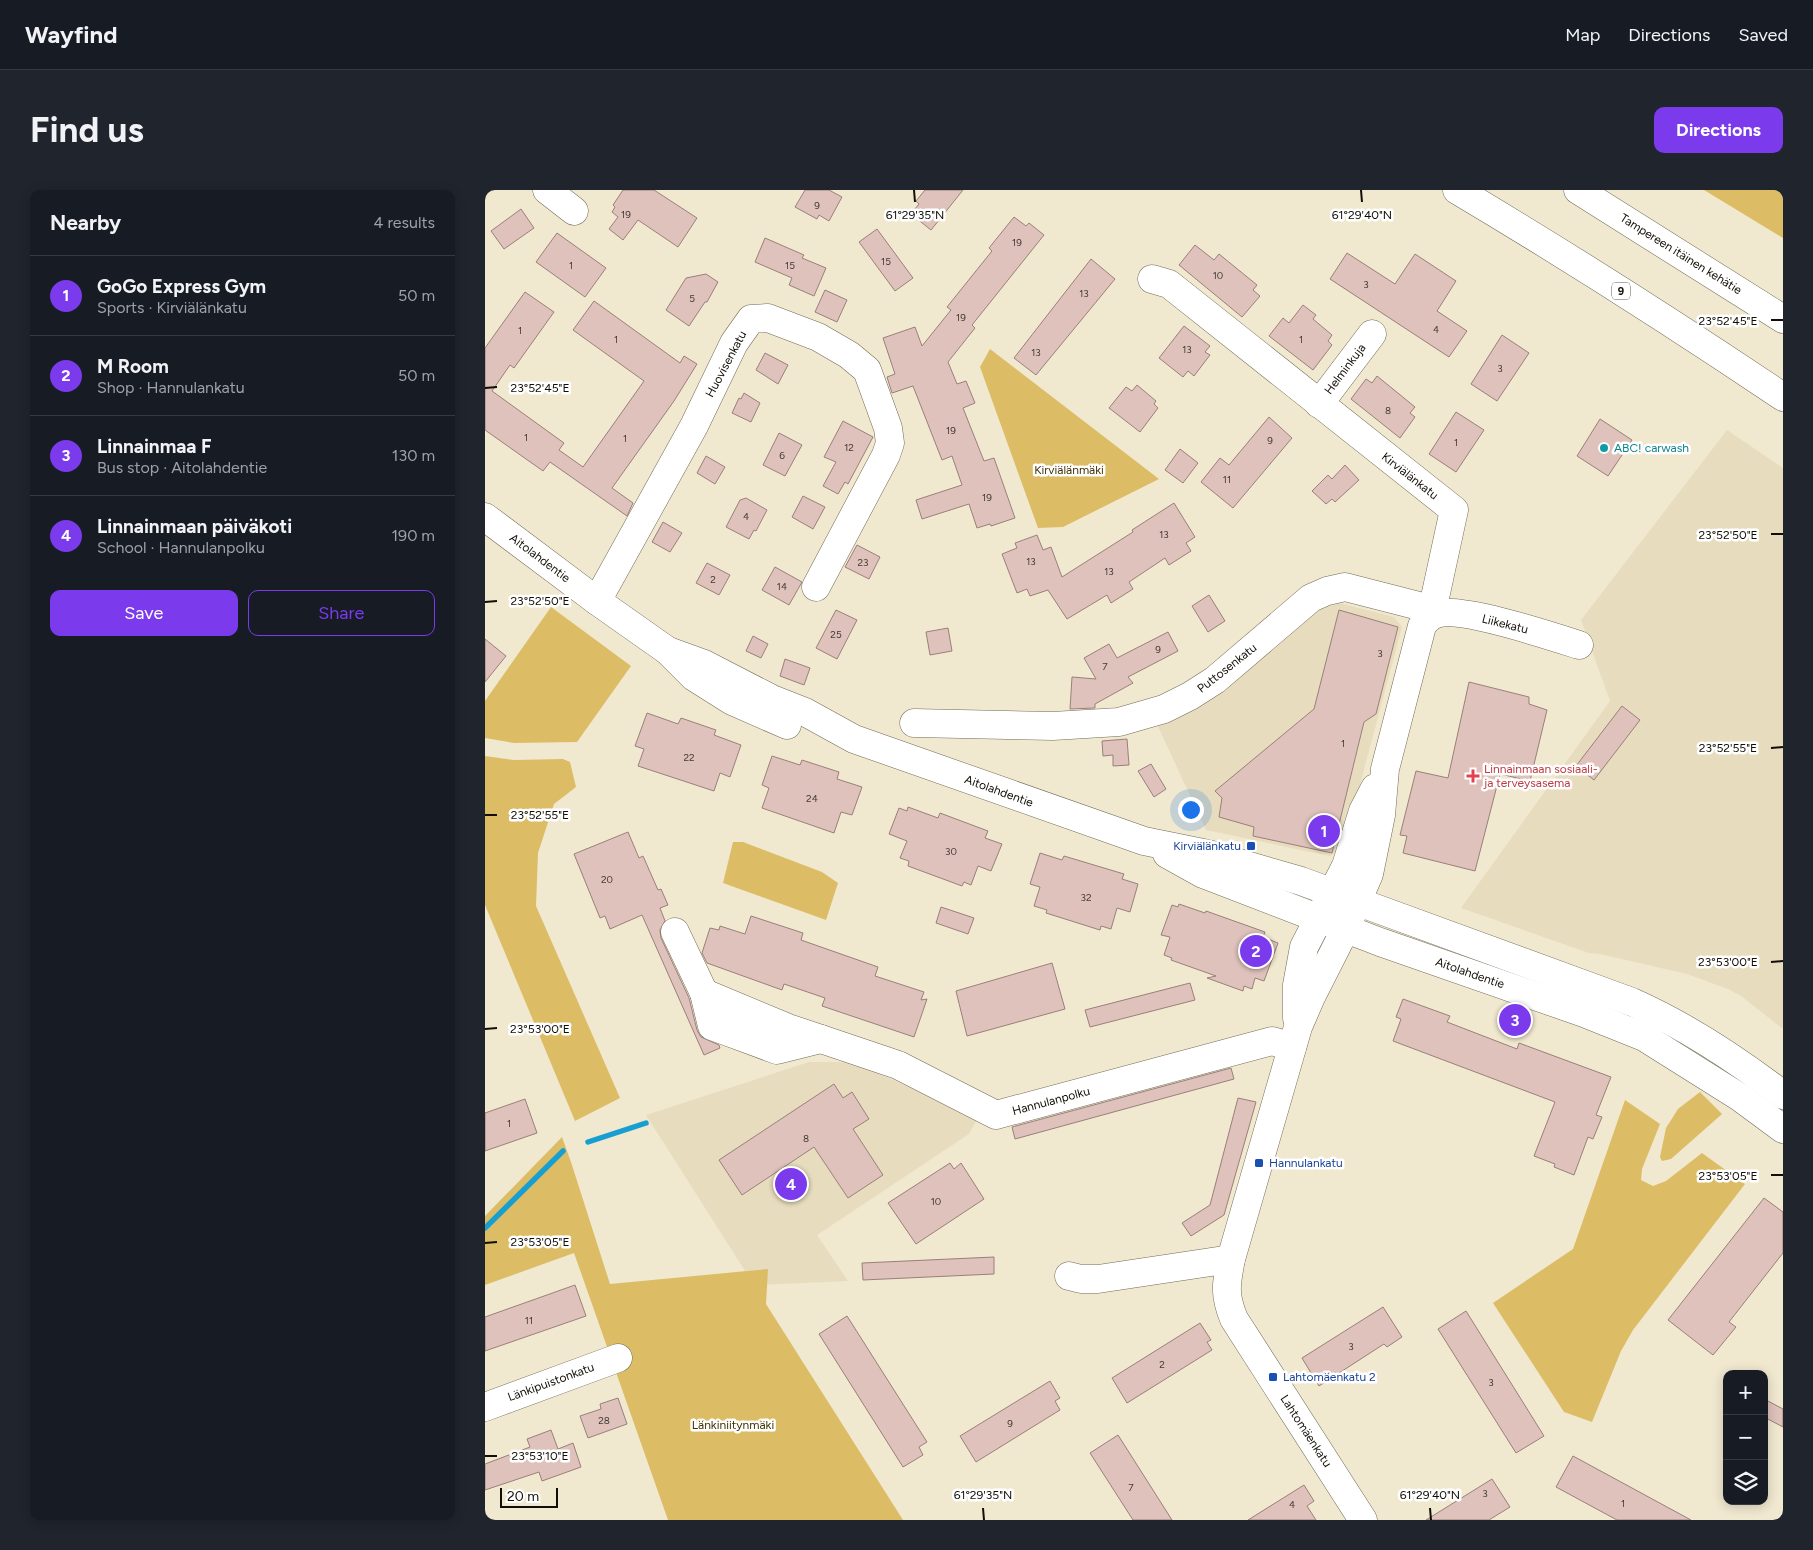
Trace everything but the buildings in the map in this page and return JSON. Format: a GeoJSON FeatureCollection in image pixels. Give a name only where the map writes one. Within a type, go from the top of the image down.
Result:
{"type":"FeatureCollection","features":[{"type":"Feature","properties":{"kind":"main road"},"geometry":{"type":"LineString","coordinates":[[547,190],[574,211]]}},
{"type":"Feature","properties":{"kind":"main road","name":"9"},"geometry":{"type":"LineString","coordinates":[[1457,190],[1535,236],[1714,350],[1783,397]]}},
{"type":"Feature","properties":{"kind":"main road","name":"Tampereen itäinen kehätie"},"geometry":{"type":"LineString","coordinates":[[1578,190],[1783,319]]}},
{"type":"Feature","properties":{"kind":"main road","name":"Kirviälänkatu"},"geometry":{"type":"LineString","coordinates":[[1152,279],[1169,284],[1454,510],[1431,616],[1426,620],[1419,633],[1385,769],[1363,812],[1348,861],[1345,897]]}},
{"type":"Feature","properties":{"kind":"main road","name":"Huovisenkatu"},"geometry":{"type":"LineString","coordinates":[[597,601],[694,426],[735,343],[751,319],[768,318],[817,337],[849,355],[867,370],[888,428],[890,442],[886,455],[816,587]]}},
{"type":"Feature","properties":{"kind":"main road","name":"Helminkuja"},"geometry":{"type":"LineString","coordinates":[[1319,404],[1372,334]]}},
{"type":"Feature","properties":{"kind":"main road","name":"Aitolahdentie"},"geometry":{"type":"LineString","coordinates":[[485,517],[597,601],[668,651],[704,664],[773,699],[805,712],[854,739],[1144,841],[1208,854],[1345,897],[1640,1005],[1707,1042],[1783,1095]]}},
{"type":"Feature","properties":{"kind":"main road","name":"Puttosenkatu"},"geometry":{"type":"LineString","coordinates":[[914,723],[1053,726],[1119,722],[1164,709],[1190,696],[1215,680],[1311,598],[1327,591],[1345,587],[1423,607],[1431,616]]}},
{"type":"Feature","properties":{"kind":"main road","name":"Liikekatu"},"geometry":{"type":"LineString","coordinates":[[1431,616],[1443,612],[1460,612],[1545,634],[1579,645]]}},
{"type":"Feature","properties":{"kind":"main road","name":"Aitolahdentie"},"geometry":{"type":"LineString","coordinates":[[1144,841],[1203,874],[1380,942],[1584,1013],[1645,1037],[1741,1098],[1783,1129]]}},
{"type":"Feature","properties":{"kind":"main road"},"geometry":{"type":"LineString","coordinates":[[1295,1037],[1297,985],[1304,947],[1319,918],[1345,897]]}},
{"type":"Feature","properties":{"kind":"main road"},"geometry":{"type":"LineString","coordinates":[[1069,1276],[1081,1279],[1098,1279],[1231,1259],[1295,1037],[1311,998],[1347,928],[1345,897]]}},
{"type":"Feature","properties":{"kind":"main road","name":"Hannulanpolku"},"geometry":{"type":"LineString","coordinates":[[675,932],[704,993],[788,1028],[897,1065],[996,1116],[1272,1041],[1295,1037]]}},
{"type":"Feature","properties":{"kind":"main road","name":"Lahtomäenkatu"},"geometry":{"type":"LineString","coordinates":[[1231,1259],[1226,1288],[1234,1320],[1363,1520]]}},
{"type":"Feature","properties":{"kind":"main road","name":"Länkipuistonkatu"},"geometry":{"type":"LineString","coordinates":[[485,1407],[618,1358]]}},
{"type":"Feature","properties":{"kind":"shaded area"},"geometry":{"type":"Polygon","coordinates":[[[1727,430],[1783,468],[1783,1029],[1741,996],[1728,989],[1687,974],[1589,953],[1461,908],[1610,701],[1581,620],[1727,430]]]}},
{"type":"Feature","properties":{"kind":"shaded area"},"geometry":{"type":"Polygon","coordinates":[[[1339,603],[1394,617],[1402,627],[1345,841],[1338,851],[1330,856],[1206,830],[1156,722],[1321,608],[1339,603]]]}},
{"type":"Feature","properties":{"kind":"shaded area"},"geometry":{"type":"Polygon","coordinates":[[[809,1062],[853,1062],[978,1118],[969,1134],[817,1235],[848,1281],[754,1285],[646,1115],[809,1062]]]}},
{"type":"Feature","properties":{"kind":"green space"},"geometry":{"type":"Polygon","coordinates":[[[1704,190],[1783,190],[1783,238],[1704,190]]]}},
{"type":"Feature","properties":{"kind":"green space","name":"Kirviälänmäki"},"geometry":{"type":"Polygon","coordinates":[[[990,349],[1159,479],[1063,527],[1038,528],[980,367],[990,349]]]}},
{"type":"Feature","properties":{"kind":"green space"},"geometry":{"type":"Polygon","coordinates":[[[551,607],[631,666],[577,742],[514,743],[485,738],[485,701],[551,607]]]}},
{"type":"Feature","properties":{"kind":"green space"},"geometry":{"type":"Polygon","coordinates":[[[485,756],[514,760],[563,759],[570,762],[576,787],[554,804],[538,853],[536,906],[620,1098],[575,1121],[485,905],[485,756]]]}},
{"type":"Feature","properties":{"kind":"green space"},"geometry":{"type":"Polygon","coordinates":[[[733,842],[743,842],[822,872],[838,883],[826,920],[723,883],[733,842]]]}},
{"type":"Feature","properties":{"kind":"green space"},"geometry":{"type":"Polygon","coordinates":[[[1700,1092],[1722,1114],[1671,1159],[1662,1161],[1660,1157],[1666,1128],[1678,1109],[1700,1092]]]}},
{"type":"Feature","properties":{"kind":"green space"},"geometry":{"type":"Polygon","coordinates":[[[1625,1100],[1660,1124],[1642,1169],[1641,1180],[1653,1186],[1666,1181],[1702,1153],[1745,1184],[1633,1330],[1621,1351],[1592,1422],[1564,1412],[1493,1303],[1573,1249],[1625,1100]]]}},
{"type":"Feature","properties":{"kind":"green space","name":"Länkiniitynmäki"},"geometry":{"type":"Polygon","coordinates":[[[562,1137],[610,1284],[768,1269],[766,1304],[903,1520],[668,1520],[574,1253],[485,1285],[485,1216],[562,1137]]]}},
{"type":"Feature","properties":{"kind":"waterway"},"geometry":{"type":"LineString","coordinates":[[588,1142],[646,1123]]}},
{"type":"Feature","properties":{"kind":"waterway"},"geometry":{"type":"LineString","coordinates":[[485,1228],[563,1151]]}},
{"type":"Feature","properties":{"kind":"place","name":"ABC! carwash"},"geometry":{"type":"Point","coordinates":[1604,448]}},
{"type":"Feature","properties":{"kind":"place","name":"Linnainmaan sosiaali- ja terveysasema"},"geometry":{"type":"Point","coordinates":[1473,776]}},
{"type":"Feature","properties":{"kind":"place","name":"GoGo Express Gym"},"geometry":{"type":"Point","coordinates":[1324,831]}},
{"type":"Feature","properties":{"kind":"place","name":"Kirviälänkatu"},"geometry":{"type":"Point","coordinates":[1251,846]}},
{"type":"Feature","properties":{"kind":"place","name":"M Room"},"geometry":{"type":"Point","coordinates":[1256,951]}},
{"type":"Feature","properties":{"kind":"place","name":"Linnainmaa F"},"geometry":{"type":"Point","coordinates":[1515,1020]}},
{"type":"Feature","properties":{"kind":"place","name":"Hannulankatu"},"geometry":{"type":"Point","coordinates":[1259,1163]}},
{"type":"Feature","properties":{"kind":"place","name":"Linnainmaan päiväkoti"},"geometry":{"type":"Point","coordinates":[791,1184]}},
{"type":"Feature","properties":{"kind":"place","name":"Lahtomäenkatu 2"},"geometry":{"type":"Point","coordinates":[1273,1377]}}]}
